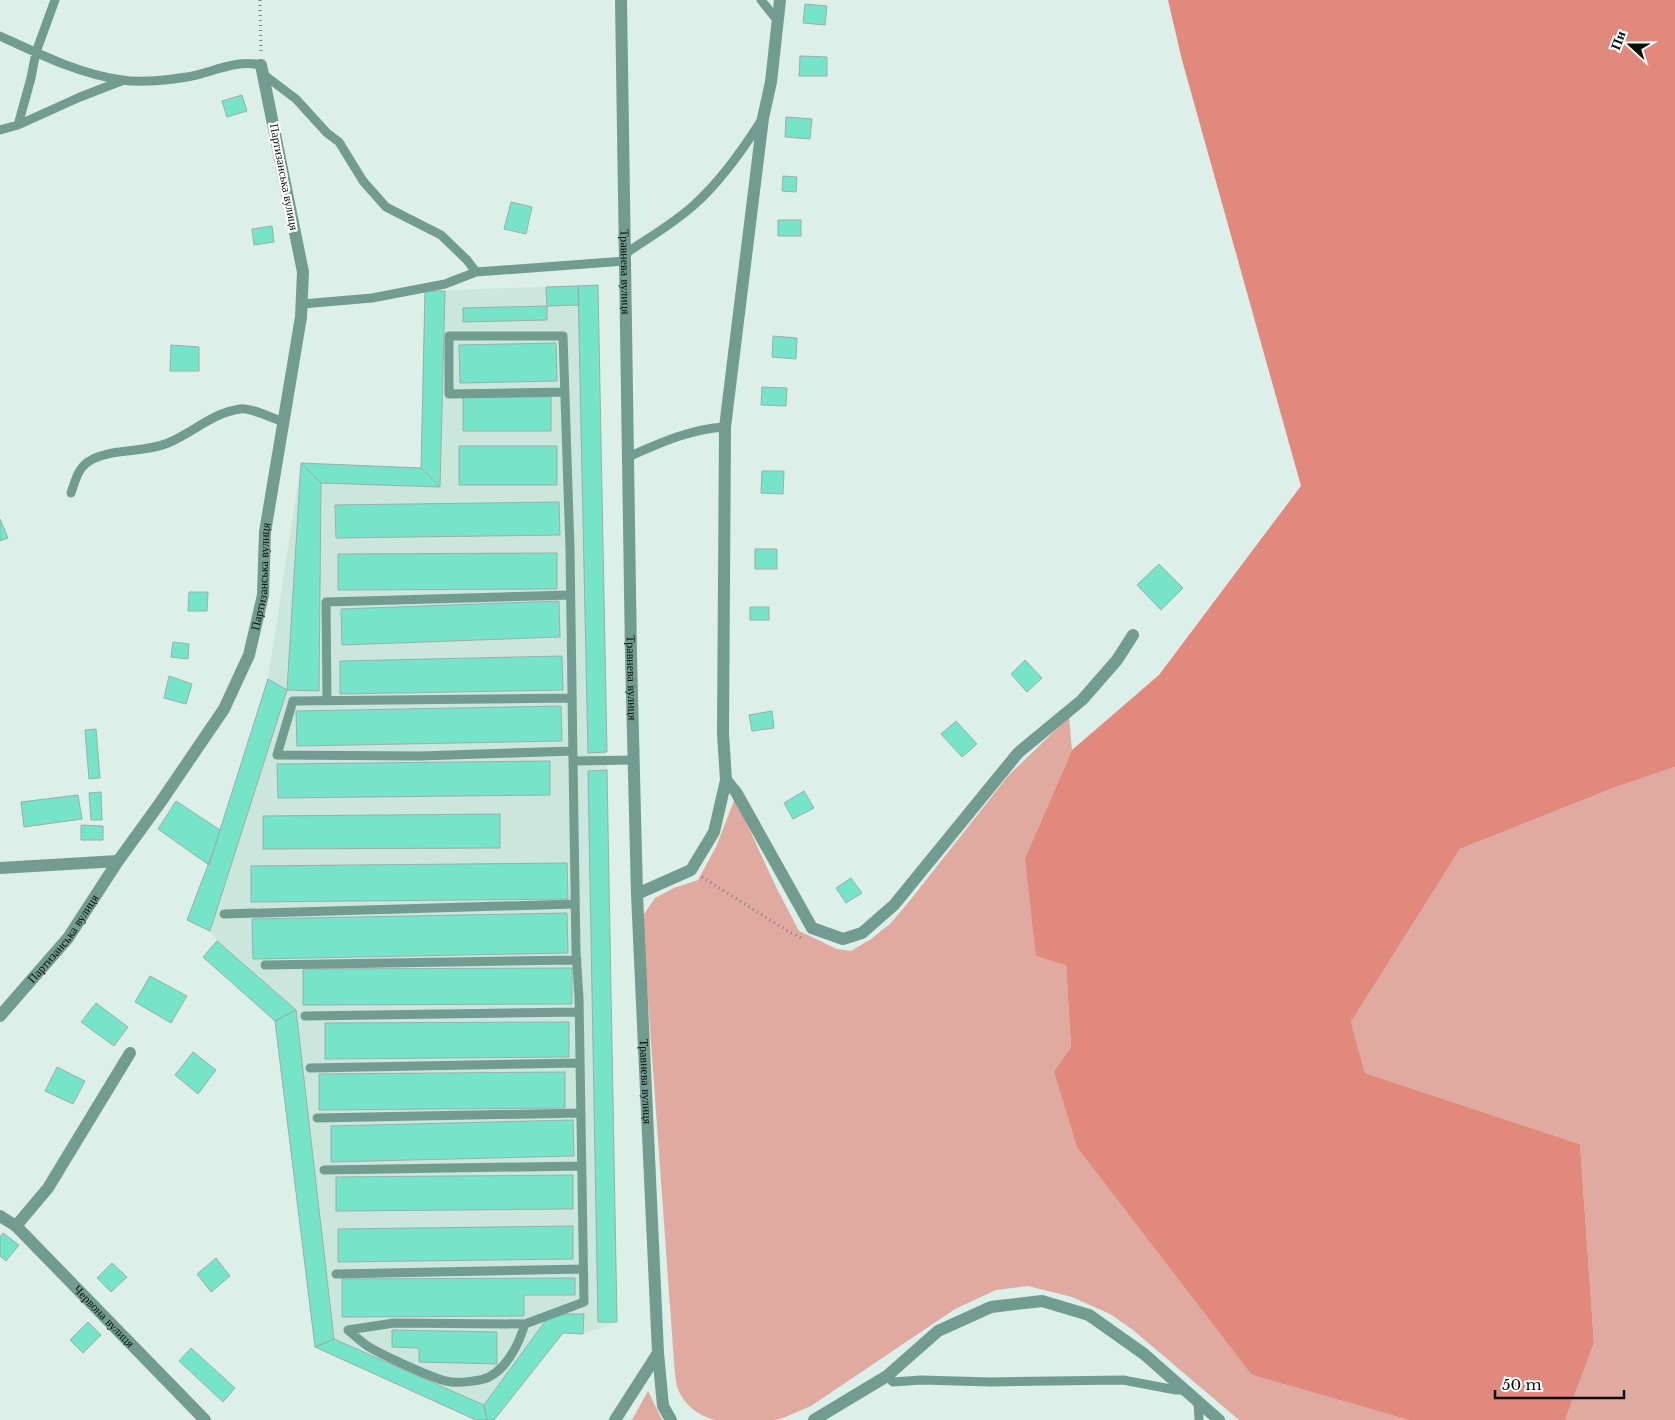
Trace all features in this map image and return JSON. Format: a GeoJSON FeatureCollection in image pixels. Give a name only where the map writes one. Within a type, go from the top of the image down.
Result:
{"type":"FeatureCollection","features":[{"type":"Feature","properties":{"kind":"street","name":"Травнева вулиця"},"geometry":{"type":"LineString","coordinates":[[621,0],[637,894],[658,1353],[663,1406],[671,1420]]}},
{"type":"Feature","properties":{"kind":"street"},"geometry":{"type":"LineString","coordinates":[[637,894],[691,870],[714,832],[726,780],[722,734],[725,427],[763,118],[771,82],[780,0]]}},
{"type":"Feature","properties":{"kind":"street","name":"Партизанська вулиця"},"geometry":{"type":"LineString","coordinates":[[0,1016],[68,938],[118,861],[224,709],[249,655],[263,595],[265,532],[300,326],[302,304],[302,272],[262,70]]}},
{"type":"Feature","properties":{"kind":"street"},"geometry":{"type":"LineString","coordinates":[[726,780],[736,792],[812,928],[843,939],[862,933],[894,905],[1018,754],[1082,700],[1117,660],[1133,635]]}},
{"type":"Feature","properties":{"kind":"street"},"geometry":{"type":"LineString","coordinates":[[0,868],[118,861]]}},
{"type":"Feature","properties":{"kind":"street"},"geometry":{"type":"LineString","coordinates":[[16,1226],[48,1188],[130,1053]]}},
{"type":"Feature","properties":{"kind":"street","name":"Червона вулиця"},"geometry":{"type":"LineString","coordinates":[[0,1216],[16,1226],[205,1420]]}},
{"type":"Feature","properties":{"kind":"street"},"geometry":{"type":"LineString","coordinates":[[814,1420],[887,1376],[938,1331],[991,1307],[1042,1301],[1089,1315],[1144,1354],[1219,1420]]}},
{"type":"Feature","properties":{"kind":"street"},"geometry":{"type":"LineString","coordinates":[[615,1420],[658,1353]]}},
{"type":"Feature","properties":{"kind":"lane"},"geometry":{"type":"LineString","coordinates":[[18,125],[36,52],[55,0]]}},
{"type":"Feature","properties":{"kind":"lane"},"geometry":{"type":"LineString","coordinates":[[761,0],[777,20]]}},
{"type":"Feature","properties":{"kind":"lane"},"geometry":{"type":"LineString","coordinates":[[0,36],[74,68],[124,80],[188,77],[249,62],[262,70],[296,99],[322,128],[339,142],[363,181],[386,207],[441,236],[467,260],[476,272]]}},
{"type":"Feature","properties":{"kind":"lane"},"geometry":{"type":"LineString","coordinates":[[0,130],[18,125],[80,97],[124,80]]}},
{"type":"Feature","properties":{"kind":"lane"},"geometry":{"type":"LineString","coordinates":[[302,304],[372,298],[445,284],[476,272],[625,257],[671,223],[707,192],[744,148],[763,118]]}},
{"type":"Feature","properties":{"kind":"lane"},"geometry":{"type":"LineString","coordinates":[[525,1324],[520,1340],[512,1353],[503,1366],[488,1378],[450,1382],[422,1372],[366,1345],[348,1330],[394,1324],[525,1324],[584,1302],[570,595],[565,392],[563,336],[449,336],[449,394],[565,392]]}},
{"type":"Feature","properties":{"kind":"lane"},"geometry":{"type":"LineString","coordinates":[[71,493],[78,470],[93,459],[166,444],[192,431],[216,415],[243,408],[284,422]]}},
{"type":"Feature","properties":{"kind":"lane"},"geometry":{"type":"LineString","coordinates":[[628,457],[665,440],[704,428],[725,427]]}},
{"type":"Feature","properties":{"kind":"lane"},"geometry":{"type":"LineString","coordinates":[[327,701],[326,602],[570,595]]}},
{"type":"Feature","properties":{"kind":"lane"},"geometry":{"type":"LineString","coordinates":[[572,698],[293,701],[277,755],[420,756],[573,750]]}},
{"type":"Feature","properties":{"kind":"lane"},"geometry":{"type":"LineString","coordinates":[[573,761],[634,760]]}},
{"type":"Feature","properties":{"kind":"lane"},"geometry":{"type":"LineString","coordinates":[[224,914],[575,904]]}},
{"type":"Feature","properties":{"kind":"lane"},"geometry":{"type":"LineString","coordinates":[[265,965],[577,960]]}},
{"type":"Feature","properties":{"kind":"lane"},"geometry":{"type":"LineString","coordinates":[[305,1016],[579,1012]]}},
{"type":"Feature","properties":{"kind":"lane"},"geometry":{"type":"LineString","coordinates":[[310,1068],[580,1063]]}},
{"type":"Feature","properties":{"kind":"lane"},"geometry":{"type":"LineString","coordinates":[[318,1118],[581,1113]]}},
{"type":"Feature","properties":{"kind":"lane"},"geometry":{"type":"LineString","coordinates":[[324,1170],[582,1166]]}},
{"type":"Feature","properties":{"kind":"lane"},"geometry":{"type":"LineString","coordinates":[[336,1274],[583,1269]]}},
{"type":"Feature","properties":{"kind":"lane"},"geometry":{"type":"LineString","coordinates":[[887,1376],[892,1382],[921,1380],[991,1382],[1123,1380],[1184,1390]]}},
{"type":"Feature","properties":{"kind":"lane"},"geometry":{"type":"LineString","coordinates":[[1198,1402],[1199,1420]]}},
{"type":"Feature","properties":{"kind":"path"},"geometry":{"type":"LineString","coordinates":[[260,0],[262,70]]}},
{"type":"Feature","properties":{"kind":"path"},"geometry":{"type":"LineString","coordinates":[[691,870],[786,930],[809,942]]}},
{"type":"Feature","properties":{"kind":"shaded area"},"geometry":{"type":"Polygon","coordinates":[[[1168,0],[1675,0],[1675,767],[1616,787],[1460,849],[1351,1022],[1365,1073],[1580,1144],[1594,1343],[1565,1420],[1409,1420],[1252,1375],[1077,1147],[1054,1071],[1071,1047],[1066,965],[1036,956],[1025,858],[1072,750],[1159,675],[1301,486],[1182,60],[1168,0]]]}},
{"type":"Feature","properties":{"kind":"shaded area"},"geometry":{"type":"Polygon","coordinates":[[[598,285],[617,1322],[583,1334],[563,1333],[494,1420],[476,1420],[315,1347],[275,1021],[203,957],[217,940],[210,931],[187,920],[213,852],[268,679],[301,463],[421,468],[425,291],[598,285]]]}},
{"type":"Feature","properties":{"kind":"shaded area"},"geometry":{"type":"Polygon","coordinates":[[[1069,717],[1072,750],[1025,858],[1066,965],[1071,1047],[1054,1071],[1252,1375],[1409,1420],[1239,1420],[1133,1330],[1110,1314],[1072,1297],[1028,1286],[996,1290],[955,1309],[811,1406],[783,1418],[775,1420],[715,1420],[697,1412],[679,1392],[675,1377],[642,917],[655,898],[674,888],[698,880],[716,847],[735,798],[775,885],[799,931],[837,949],[851,951],[871,939],[891,923],[1008,776],[1069,717]]]}},
{"type":"Feature","properties":{"kind":"shaded area"},"geometry":{"type":"Polygon","coordinates":[[[1675,767],[1675,1420],[1565,1420],[1594,1343],[1580,1144],[1365,1073],[1351,1022],[1460,849],[1616,787],[1675,767]]]}},
{"type":"Feature","properties":{"kind":"shaded area"},"geometry":{"type":"Polygon","coordinates":[[[648,1391],[662,1420],[632,1420],[648,1391]]]}},
{"type":"Feature","properties":{"kind":"building"},"geometry":{"type":"Polygon","coordinates":[[[805,4],[827,6],[825,25],[803,23],[805,4]]]}},
{"type":"Feature","properties":{"kind":"building"},"geometry":{"type":"Polygon","coordinates":[[[800,56],[827,57],[827,76],[799,76],[800,56]]]}},
{"type":"Feature","properties":{"kind":"building"},"geometry":{"type":"Polygon","coordinates":[[[242,95],[247,111],[227,117],[222,101],[242,95]]]}},
{"type":"Feature","properties":{"kind":"building"},"geometry":{"type":"Polygon","coordinates":[[[786,117],[812,119],[810,139],[785,137],[786,117]]]}},
{"type":"Feature","properties":{"kind":"building"},"geometry":{"type":"Polygon","coordinates":[[[783,176],[797,177],[796,192],[782,191],[783,176]]]}},
{"type":"Feature","properties":{"kind":"building"},"geometry":{"type":"Polygon","coordinates":[[[511,202],[532,207],[526,234],[504,229],[511,202]]]}},
{"type":"Feature","properties":{"kind":"building"},"geometry":{"type":"Polygon","coordinates":[[[778,220],[801,220],[801,236],[778,236],[778,220]]]}},
{"type":"Feature","properties":{"kind":"building"},"geometry":{"type":"Polygon","coordinates":[[[272,226],[274,242],[254,245],[252,229],[272,226]]]}},
{"type":"Feature","properties":{"kind":"building"},"geometry":{"type":"Polygon","coordinates":[[[598,285],[607,752],[588,753],[578,286],[598,285]]]}},
{"type":"Feature","properties":{"kind":"building"},"geometry":{"type":"Polygon","coordinates":[[[578,286],[579,305],[547,306],[546,287],[578,286]]]}},
{"type":"Feature","properties":{"kind":"building"},"geometry":{"type":"Polygon","coordinates":[[[425,291],[445,291],[440,487],[421,468],[425,291]]]}},
{"type":"Feature","properties":{"kind":"building"},"geometry":{"type":"Polygon","coordinates":[[[547,306],[547,320],[463,322],[463,308],[547,306]]]}},
{"type":"Feature","properties":{"kind":"building"},"geometry":{"type":"Polygon","coordinates":[[[773,336],[797,338],[796,359],[772,357],[773,336]]]}},
{"type":"Feature","properties":{"kind":"building"},"geometry":{"type":"Polygon","coordinates":[[[556,343],[557,381],[460,383],[459,345],[556,343]]]}},
{"type":"Feature","properties":{"kind":"building"},"geometry":{"type":"Polygon","coordinates":[[[171,345],[199,347],[199,371],[170,371],[171,345]]]}},
{"type":"Feature","properties":{"kind":"building"},"geometry":{"type":"Polygon","coordinates":[[[762,387],[787,388],[786,406],[761,405],[762,387]]]}},
{"type":"Feature","properties":{"kind":"building"},"geometry":{"type":"Polygon","coordinates":[[[463,397],[551,397],[551,431],[463,431],[463,397]]]}},
{"type":"Feature","properties":{"kind":"building"},"geometry":{"type":"Polygon","coordinates":[[[459,446],[557,446],[557,485],[459,485],[459,446]]]}},
{"type":"Feature","properties":{"kind":"building"},"geometry":{"type":"Polygon","coordinates":[[[301,463],[421,468],[440,487],[321,483],[301,463]]]}},
{"type":"Feature","properties":{"kind":"building"},"geometry":{"type":"Polygon","coordinates":[[[301,463],[321,483],[319,691],[287,690],[301,463]]]}},
{"type":"Feature","properties":{"kind":"building"},"geometry":{"type":"Polygon","coordinates":[[[762,471],[784,471],[783,494],[761,493],[762,471]]]}},
{"type":"Feature","properties":{"kind":"building"},"geometry":{"type":"Polygon","coordinates":[[[559,502],[560,535],[336,538],[335,505],[559,502]]]}},
{"type":"Feature","properties":{"kind":"building"},"geometry":{"type":"Polygon","coordinates":[[[0,519],[8,538],[0,541],[0,519]]]}},
{"type":"Feature","properties":{"kind":"building"},"geometry":{"type":"Polygon","coordinates":[[[755,549],[777,549],[777,569],[755,569],[755,549]]]}},
{"type":"Feature","properties":{"kind":"building"},"geometry":{"type":"Polygon","coordinates":[[[557,553],[557,589],[338,590],[338,554],[557,553]]]}},
{"type":"Feature","properties":{"kind":"building"},"geometry":{"type":"Polygon","coordinates":[[[1159,564],[1183,588],[1161,610],[1137,585],[1159,564]]]}},
{"type":"Feature","properties":{"kind":"building"},"geometry":{"type":"Polygon","coordinates":[[[189,592],[208,592],[207,611],[188,611],[189,592]]]}},
{"type":"Feature","properties":{"kind":"building"},"geometry":{"type":"Polygon","coordinates":[[[559,601],[560,637],[342,645],[341,609],[559,601]]]}},
{"type":"Feature","properties":{"kind":"building"},"geometry":{"type":"Polygon","coordinates":[[[750,607],[769,607],[769,620],[750,620],[750,607]]]}},
{"type":"Feature","properties":{"kind":"building"},"geometry":{"type":"Polygon","coordinates":[[[173,642],[189,644],[188,659],[171,657],[173,642]]]}},
{"type":"Feature","properties":{"kind":"building"},"geometry":{"type":"Polygon","coordinates":[[[562,656],[563,690],[340,694],[340,661],[562,656]]]}},
{"type":"Feature","properties":{"kind":"building"},"geometry":{"type":"Polygon","coordinates":[[[1025,660],[1042,678],[1027,692],[1011,674],[1025,660]]]}},
{"type":"Feature","properties":{"kind":"building"},"geometry":{"type":"Polygon","coordinates":[[[169,676],[192,684],[186,704],[164,698],[169,676]]]}},
{"type":"Feature","properties":{"kind":"building"},"geometry":{"type":"Polygon","coordinates":[[[268,679],[287,690],[210,931],[187,920],[213,852],[268,679]]]}},
{"type":"Feature","properties":{"kind":"building"},"geometry":{"type":"Polygon","coordinates":[[[561,706],[562,741],[297,746],[296,711],[561,706]]]}},
{"type":"Feature","properties":{"kind":"building"},"geometry":{"type":"Polygon","coordinates":[[[772,711],[774,728],[752,731],[749,715],[772,711]]]}},
{"type":"Feature","properties":{"kind":"building"},"geometry":{"type":"Polygon","coordinates":[[[956,721],[977,744],[962,757],[941,734],[956,721]]]}},
{"type":"Feature","properties":{"kind":"building"},"geometry":{"type":"Polygon","coordinates":[[[96,729],[100,778],[89,779],[85,730],[96,729]]]}},
{"type":"Feature","properties":{"kind":"building"},"geometry":{"type":"Polygon","coordinates":[[[550,761],[550,795],[278,798],[277,764],[550,761]]]}},
{"type":"Feature","properties":{"kind":"building"},"geometry":{"type":"Polygon","coordinates":[[[607,770],[617,1322],[598,1322],[588,771],[607,770]]]}},
{"type":"Feature","properties":{"kind":"building"},"geometry":{"type":"Polygon","coordinates":[[[804,791],[814,808],[793,819],[784,803],[804,791]]]}},
{"type":"Feature","properties":{"kind":"building"},"geometry":{"type":"Polygon","coordinates":[[[101,792],[102,820],[91,820],[89,793],[101,792]]]}},
{"type":"Feature","properties":{"kind":"building"},"geometry":{"type":"Polygon","coordinates":[[[78,795],[82,819],[24,827],[21,802],[78,795]]]}},
{"type":"Feature","properties":{"kind":"building"},"geometry":{"type":"Polygon","coordinates":[[[176,801],[220,830],[209,865],[158,829],[176,801]]]}},
{"type":"Feature","properties":{"kind":"building"},"geometry":{"type":"Polygon","coordinates":[[[500,814],[500,848],[263,849],[263,816],[500,814]]]}},
{"type":"Feature","properties":{"kind":"building"},"geometry":{"type":"Polygon","coordinates":[[[81,825],[103,826],[103,840],[81,840],[81,825]]]}},
{"type":"Feature","properties":{"kind":"building"},"geometry":{"type":"Polygon","coordinates":[[[567,863],[568,899],[251,902],[251,866],[567,863]]]}},
{"type":"Feature","properties":{"kind":"building"},"geometry":{"type":"Polygon","coordinates":[[[851,878],[862,893],[846,903],[836,888],[851,878]]]}},
{"type":"Feature","properties":{"kind":"building"},"geometry":{"type":"Polygon","coordinates":[[[567,913],[568,953],[253,959],[252,919],[567,913]]]}},
{"type":"Feature","properties":{"kind":"building"},"geometry":{"type":"Polygon","coordinates":[[[217,941],[296,1010],[275,1021],[203,957],[217,941]]]}},
{"type":"Feature","properties":{"kind":"building"},"geometry":{"type":"Polygon","coordinates":[[[572,968],[572,1004],[303,1005],[303,969],[572,968]]]}},
{"type":"Feature","properties":{"kind":"building"},"geometry":{"type":"Polygon","coordinates":[[[150,976],[187,996],[171,1023],[135,1002],[150,976]]]}},
{"type":"Feature","properties":{"kind":"building"},"geometry":{"type":"Polygon","coordinates":[[[96,1003],[128,1027],[114,1046],[81,1022],[96,1003]]]}},
{"type":"Feature","properties":{"kind":"building"},"geometry":{"type":"Polygon","coordinates":[[[296,1010],[334,1339],[315,1347],[275,1021],[296,1010]]]}},
{"type":"Feature","properties":{"kind":"building"},"geometry":{"type":"Polygon","coordinates":[[[569,1022],[569,1057],[325,1059],[325,1023],[569,1022]]]}},
{"type":"Feature","properties":{"kind":"building"},"geometry":{"type":"Polygon","coordinates":[[[193,1052],[216,1070],[198,1094],[175,1075],[193,1052]]]}},
{"type":"Feature","properties":{"kind":"building"},"geometry":{"type":"Polygon","coordinates":[[[57,1067],[85,1081],[73,1104],[45,1091],[57,1067]]]}},
{"type":"Feature","properties":{"kind":"building"},"geometry":{"type":"Polygon","coordinates":[[[565,1072],[565,1108],[319,1110],[319,1074],[565,1072]]]}},
{"type":"Feature","properties":{"kind":"building"},"geometry":{"type":"Polygon","coordinates":[[[573,1120],[574,1156],[331,1162],[331,1126],[573,1120]]]}},
{"type":"Feature","properties":{"kind":"building"},"geometry":{"type":"Polygon","coordinates":[[[573,1175],[573,1209],[336,1211],[336,1177],[573,1175]]]}},
{"type":"Feature","properties":{"kind":"building"},"geometry":{"type":"Polygon","coordinates":[[[573,1226],[573,1259],[338,1262],[338,1229],[573,1226]]]}},
{"type":"Feature","properties":{"kind":"building"},"geometry":{"type":"Polygon","coordinates":[[[3,1233],[19,1245],[6,1261],[0,1256],[0,1237],[3,1233]]]}},
{"type":"Feature","properties":{"kind":"building"},"geometry":{"type":"Polygon","coordinates":[[[216,1258],[230,1276],[211,1292],[197,1274],[216,1258]]]}},
{"type":"Feature","properties":{"kind":"building"},"geometry":{"type":"Polygon","coordinates":[[[112,1263],[127,1277],[111,1292],[97,1278],[112,1263]]]}},
{"type":"Feature","properties":{"kind":"building"},"geometry":{"type":"Polygon","coordinates":[[[575,1278],[575,1295],[524,1295],[524,1316],[342,1317],[342,1279],[575,1278]]]}},
{"type":"Feature","properties":{"kind":"building"},"geometry":{"type":"Polygon","coordinates":[[[556,1314],[584,1314],[583,1334],[563,1333],[494,1420],[487,1420],[484,1405],[546,1320],[556,1314]]]}},
{"type":"Feature","properties":{"kind":"building"},"geometry":{"type":"Polygon","coordinates":[[[88,1322],[101,1335],[83,1353],[70,1340],[88,1322]]]}},
{"type":"Feature","properties":{"kind":"building"},"geometry":{"type":"Polygon","coordinates":[[[392,1330],[497,1332],[497,1364],[419,1362],[419,1348],[392,1347],[392,1330]]]}},
{"type":"Feature","properties":{"kind":"building"},"geometry":{"type":"Polygon","coordinates":[[[334,1339],[484,1405],[487,1420],[476,1420],[315,1347],[334,1339]]]}},
{"type":"Feature","properties":{"kind":"building"},"geometry":{"type":"Polygon","coordinates":[[[191,1348],[235,1388],[223,1402],[179,1361],[191,1348]]]}}]}
